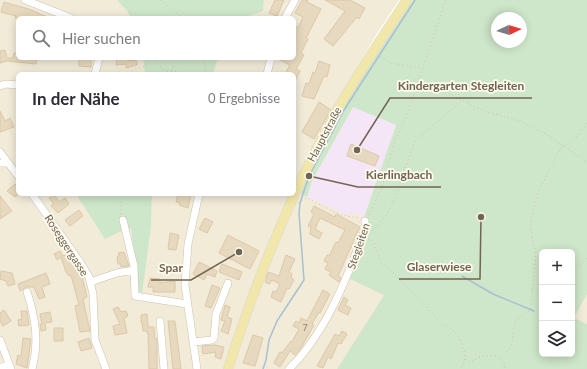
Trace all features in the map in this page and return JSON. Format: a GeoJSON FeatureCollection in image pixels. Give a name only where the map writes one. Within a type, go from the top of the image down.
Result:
{"type":"FeatureCollection","features":[{"type":"Feature","properties":{"kind":"main road","name":"Hauptstraße"},"geometry":{"type":"LineString","coordinates":[[296,189],[304,171],[350,88],[407,0]]}},
{"type":"Feature","properties":{"kind":"main road","name":"Hauptstraße"},"geometry":{"type":"LineString","coordinates":[[228,369],[250,301],[276,234],[293,196]]}},
{"type":"Feature","properties":{"kind":"street"},"geometry":{"type":"LineString","coordinates":[[25,0],[66,16]]}},
{"type":"Feature","properties":{"kind":"street"},"geometry":{"type":"LineString","coordinates":[[287,16],[295,0]]}},
{"type":"Feature","properties":{"kind":"street"},"geometry":{"type":"LineString","coordinates":[[96,72],[98,60]]}},
{"type":"Feature","properties":{"kind":"street"},"geometry":{"type":"LineString","coordinates":[[268,72],[270,60]]}},
{"type":"Feature","properties":{"kind":"street"},"geometry":{"type":"LineString","coordinates":[[0,86],[5,84],[16,84]]}},
{"type":"Feature","properties":{"kind":"street"},"geometry":{"type":"LineString","coordinates":[[0,152],[16,173]]}},
{"type":"Feature","properties":{"kind":"street"},"geometry":{"type":"LineString","coordinates":[[0,163],[8,163]]}},
{"type":"Feature","properties":{"kind":"street","name":"Roseggergasse"},"geometry":{"type":"LineString","coordinates":[[33,196],[80,262],[90,282],[93,294],[95,340],[106,369]]}},
{"type":"Feature","properties":{"kind":"street"},"geometry":{"type":"LineString","coordinates":[[197,369],[185,285],[188,244],[199,196]]}},
{"type":"Feature","properties":{"kind":"street"},"geometry":{"type":"LineString","coordinates":[[123,220],[134,270],[135,296],[187,304]]}},
{"type":"Feature","properties":{"kind":"street","name":"Stegleiten"},"geometry":{"type":"LineString","coordinates":[[289,369],[308,347],[346,280],[365,229],[365,221]]}},
{"type":"Feature","properties":{"kind":"street"},"geometry":{"type":"LineString","coordinates":[[90,282],[116,273],[134,270]]}},
{"type":"Feature","properties":{"kind":"street"},"geometry":{"type":"LineString","coordinates":[[194,342],[212,340],[214,338],[216,314],[228,282]]}},
{"type":"Feature","properties":{"kind":"street"},"geometry":{"type":"LineString","coordinates":[[28,292],[36,328],[36,347],[32,369]]}},
{"type":"Feature","properties":{"kind":"street"},"geometry":{"type":"LineString","coordinates":[[160,321],[164,369]]}},
{"type":"Feature","properties":{"kind":"street"},"geometry":{"type":"LineString","coordinates":[[0,340],[11,368],[0,367]]}},
{"type":"Feature","properties":{"kind":"path"},"geometry":{"type":"LineString","coordinates":[[161,0],[180,16]]}},
{"type":"Feature","properties":{"kind":"path","name":"Stegleiten"},"geometry":{"type":"LineString","coordinates":[[365,221],[376,202],[396,137],[405,119],[446,0]]}},
{"type":"Feature","properties":{"kind":"path"},"geometry":{"type":"LineString","coordinates":[[380,57],[391,63],[422,68]]}},
{"type":"Feature","properties":{"kind":"path"},"geometry":{"type":"LineString","coordinates":[[131,72],[135,69],[145,66],[150,60]]}},
{"type":"Feature","properties":{"kind":"path"},"geometry":{"type":"LineString","coordinates":[[153,60],[164,70],[182,72]]}},
{"type":"Feature","properties":{"kind":"path"},"geometry":{"type":"LineString","coordinates":[[172,70],[174,60]]}},
{"type":"Feature","properties":{"kind":"path"},"geometry":{"type":"LineString","coordinates":[[204,60],[206,72]]}},
{"type":"Feature","properties":{"kind":"path"},"geometry":{"type":"LineString","coordinates":[[418,82],[437,88],[484,110],[520,121],[546,134],[587,162]]}},
{"type":"Feature","properties":{"kind":"path"},"geometry":{"type":"LineString","coordinates":[[365,238],[386,217],[393,203],[415,141],[462,99]]}},
{"type":"Feature","properties":{"kind":"path"},"geometry":{"type":"LineString","coordinates":[[465,359],[471,362],[482,356],[501,357],[511,347],[514,322],[530,310],[534,278],[533,268],[536,255],[530,226],[538,194],[562,146],[575,139],[587,122]]}},
{"type":"Feature","properties":{"kind":"path"},"geometry":{"type":"LineString","coordinates":[[122,196],[120,206],[123,220]]}},
{"type":"Feature","properties":{"kind":"path"},"geometry":{"type":"LineString","coordinates":[[297,204],[306,198],[341,215],[356,217],[365,221]]}},
{"type":"Feature","properties":{"kind":"path"},"geometry":{"type":"LineString","coordinates":[[370,240],[374,242],[378,259],[394,273],[443,325],[451,327],[461,342],[465,359],[461,369]]}},
{"type":"Feature","properties":{"kind":"path"},"geometry":{"type":"LineString","coordinates":[[575,270],[587,258]]}},
{"type":"Feature","properties":{"kind":"path"},"geometry":{"type":"LineString","coordinates":[[532,289],[539,292]]}},
{"type":"Feature","properties":{"kind":"path"},"geometry":{"type":"LineString","coordinates":[[501,357],[504,360],[505,369]]}},
{"type":"Feature","properties":{"kind":"shaded area"},"geometry":{"type":"Polygon","coordinates":[[[0,0],[117,0],[130,16],[16,16],[16,60],[143,60],[145,72],[16,72],[16,196],[79,196],[123,230],[131,229],[139,292],[141,293],[151,226],[152,196],[296,196],[296,72],[214,72],[217,60],[296,60],[296,16],[249,16],[263,11],[264,0],[399,0],[378,31],[337,103],[345,106],[306,178],[344,214],[358,214],[364,217],[384,295],[337,369],[0,369],[0,0]]]}},
{"type":"Feature","properties":{"kind":"shaded area"},"geometry":{"type":"Polygon","coordinates":[[[353,107],[396,125],[364,217],[357,214],[344,214],[307,197],[312,181],[353,107]]]}},
{"type":"Feature","properties":{"kind":"shaded area"},"geometry":{"type":"Polygon","coordinates":[[[587,294],[587,324],[575,318],[587,294]]]}},
{"type":"Feature","properties":{"kind":"green space"},"geometry":{"type":"Polygon","coordinates":[[[117,0],[264,0],[263,11],[249,16],[130,16],[117,0]]]}},
{"type":"Feature","properties":{"kind":"green space"},"geometry":{"type":"Polygon","coordinates":[[[413,0],[587,0],[587,294],[575,316],[575,249],[539,249],[539,357],[575,357],[575,318],[587,324],[587,369],[337,369],[384,295],[350,279],[368,228],[364,217],[396,125],[353,107],[312,181],[307,197],[301,194],[306,179],[353,91],[413,0]]]}},
{"type":"Feature","properties":{"kind":"green space"},"geometry":{"type":"Polygon","coordinates":[[[143,60],[217,60],[214,72],[145,72],[143,60]]]}},
{"type":"Feature","properties":{"kind":"green space"},"geometry":{"type":"Polygon","coordinates":[[[77,196],[152,196],[151,226],[142,294],[139,292],[131,229],[123,230],[105,239],[77,196]]]}},
{"type":"Feature","properties":{"kind":"building"},"geometry":{"type":"Polygon","coordinates":[[[275,0],[284,0],[277,16],[269,13],[275,0]]]}},
{"type":"Feature","properties":{"kind":"building"},"geometry":{"type":"Polygon","coordinates":[[[302,0],[308,0],[307,2],[321,9],[306,38],[308,39],[301,53],[304,55],[296,69],[300,71],[296,79],[296,72],[286,72],[290,65],[280,60],[296,60],[296,26],[298,28],[303,17],[295,13],[302,0]]]}},
{"type":"Feature","properties":{"kind":"building"},"geometry":{"type":"Polygon","coordinates":[[[325,0],[350,0],[365,8],[359,19],[357,17],[333,46],[324,39],[345,11],[325,0]]]}},
{"type":"Feature","properties":{"kind":"building"},"geometry":{"type":"Polygon","coordinates":[[[4,2],[32,10],[45,16],[16,16],[1,12],[4,2]]]}},
{"type":"Feature","properties":{"kind":"building"},"geometry":{"type":"Polygon","coordinates":[[[5,50],[7,58],[13,58],[14,53],[16,53],[16,60],[37,60],[36,64],[7,61],[0,63],[0,51],[5,50]]]}},
{"type":"Feature","properties":{"kind":"building"},"geometry":{"type":"Polygon","coordinates":[[[79,60],[91,60],[91,67],[79,66],[79,60]]]}},
{"type":"Feature","properties":{"kind":"building"},"geometry":{"type":"Polygon","coordinates":[[[117,60],[137,61],[137,65],[126,68],[126,64],[116,65],[117,60]]]}},
{"type":"Feature","properties":{"kind":"building"},"geometry":{"type":"Polygon","coordinates":[[[319,61],[330,65],[327,77],[324,76],[314,99],[302,96],[306,83],[309,84],[319,61]]]}},
{"type":"Feature","properties":{"kind":"building"},"geometry":{"type":"Polygon","coordinates":[[[319,102],[331,110],[314,139],[302,132],[319,102]]]}},
{"type":"Feature","properties":{"kind":"building"},"geometry":{"type":"Polygon","coordinates":[[[0,111],[5,121],[10,118],[14,127],[0,132],[0,111]]]}},
{"type":"Feature","properties":{"kind":"building"},"geometry":{"type":"Polygon","coordinates":[[[351,144],[379,156],[375,166],[347,156],[351,144]]]}},
{"type":"Feature","properties":{"kind":"building"},"geometry":{"type":"Polygon","coordinates":[[[15,184],[16,196],[15,197],[7,191],[15,184]]]}},
{"type":"Feature","properties":{"kind":"building"},"geometry":{"type":"Polygon","coordinates":[[[0,196],[12,211],[0,219],[0,196]]]}},
{"type":"Feature","properties":{"kind":"building"},"geometry":{"type":"Polygon","coordinates":[[[55,196],[59,202],[65,198],[69,204],[58,213],[51,206],[54,204],[49,198],[55,196]]]}},
{"type":"Feature","properties":{"kind":"building"},"geometry":{"type":"Polygon","coordinates":[[[178,196],[191,196],[188,208],[179,205],[180,203],[176,202],[178,196]]]}},
{"type":"Feature","properties":{"kind":"building"},"geometry":{"type":"Polygon","coordinates":[[[314,206],[335,217],[336,214],[360,227],[338,276],[341,278],[339,282],[329,275],[331,272],[325,269],[328,263],[324,261],[327,255],[329,256],[336,242],[338,243],[345,230],[320,218],[315,229],[322,233],[319,239],[310,234],[311,227],[308,226],[314,214],[311,212],[314,206]]]}},
{"type":"Feature","properties":{"kind":"building"},"geometry":{"type":"Polygon","coordinates":[[[79,210],[83,216],[70,226],[65,220],[79,210]]]}},
{"type":"Feature","properties":{"kind":"building"},"geometry":{"type":"Polygon","coordinates":[[[205,218],[213,222],[207,233],[199,229],[205,218]]]}},
{"type":"Feature","properties":{"kind":"building"},"geometry":{"type":"Polygon","coordinates":[[[170,233],[179,235],[176,250],[168,249],[170,233]]]}},
{"type":"Feature","properties":{"kind":"building"},"geometry":{"type":"Polygon","coordinates":[[[228,235],[259,251],[250,269],[219,253],[228,235]]]}},
{"type":"Feature","properties":{"kind":"building"},"geometry":{"type":"Polygon","coordinates":[[[60,251],[63,256],[68,254],[75,264],[79,274],[81,273],[87,297],[83,299],[90,331],[80,332],[75,306],[79,305],[71,275],[69,276],[66,272],[61,257],[57,260],[54,254],[60,251]]]}},
{"type":"Feature","properties":{"kind":"building"},"geometry":{"type":"Polygon","coordinates":[[[124,252],[129,266],[121,267],[121,264],[118,264],[117,257],[119,256],[118,253],[124,252]]]}},
{"type":"Feature","properties":{"kind":"building"},"geometry":{"type":"Polygon","coordinates":[[[286,255],[295,259],[289,272],[292,274],[291,278],[294,280],[289,289],[287,288],[281,302],[271,297],[273,291],[276,292],[280,284],[272,280],[269,284],[265,282],[268,272],[279,276],[286,255]]]}},
{"type":"Feature","properties":{"kind":"building"},"geometry":{"type":"Polygon","coordinates":[[[199,262],[217,271],[215,277],[207,274],[204,280],[193,274],[199,262]]]}},
{"type":"Feature","properties":{"kind":"building"},"geometry":{"type":"Polygon","coordinates":[[[222,264],[242,272],[239,280],[219,272],[222,264]]]}},
{"type":"Feature","properties":{"kind":"building"},"geometry":{"type":"Polygon","coordinates":[[[1,271],[12,273],[15,284],[8,286],[6,281],[0,279],[1,271]]]}},
{"type":"Feature","properties":{"kind":"building"},"geometry":{"type":"Polygon","coordinates":[[[46,273],[50,284],[42,287],[45,297],[39,299],[34,287],[26,287],[20,291],[18,284],[46,273]]]}},
{"type":"Feature","properties":{"kind":"building"},"geometry":{"type":"Polygon","coordinates":[[[150,278],[160,279],[160,283],[175,281],[175,292],[153,292],[153,287],[148,287],[150,278]]]}},
{"type":"Feature","properties":{"kind":"building"},"geometry":{"type":"Polygon","coordinates":[[[212,285],[220,288],[211,308],[205,306],[212,285]]]}},
{"type":"Feature","properties":{"kind":"building"},"geometry":{"type":"Polygon","coordinates":[[[323,290],[330,294],[320,313],[319,312],[312,324],[314,325],[301,348],[295,355],[290,351],[280,367],[274,363],[280,352],[282,353],[291,341],[292,342],[299,329],[293,326],[296,321],[299,323],[301,318],[307,321],[323,290]]]}},
{"type":"Feature","properties":{"kind":"building"},"geometry":{"type":"Polygon","coordinates":[[[344,297],[348,300],[345,305],[351,308],[348,315],[338,310],[344,297]]]}},
{"type":"Feature","properties":{"kind":"building"},"geometry":{"type":"Polygon","coordinates":[[[225,305],[230,307],[227,317],[232,319],[228,334],[221,331],[225,321],[221,320],[225,305]]]}},
{"type":"Feature","properties":{"kind":"building"},"geometry":{"type":"Polygon","coordinates":[[[118,307],[121,312],[126,311],[128,316],[124,318],[127,333],[115,335],[113,326],[120,324],[113,309],[118,307]]]}},
{"type":"Feature","properties":{"kind":"building"},"geometry":{"type":"Polygon","coordinates":[[[4,310],[11,321],[3,326],[0,321],[0,313],[4,310]]]}},
{"type":"Feature","properties":{"kind":"building"},"geometry":{"type":"Polygon","coordinates":[[[21,311],[27,311],[29,325],[19,326],[18,320],[22,319],[21,311]]]}},
{"type":"Feature","properties":{"kind":"building"},"geometry":{"type":"Polygon","coordinates":[[[50,312],[52,322],[45,323],[46,330],[41,331],[40,324],[42,324],[40,314],[50,312]]]}},
{"type":"Feature","properties":{"kind":"building"},"geometry":{"type":"Polygon","coordinates":[[[147,314],[148,327],[154,327],[155,339],[157,339],[157,369],[149,369],[148,334],[147,331],[143,331],[141,322],[141,315],[147,314]]]}},
{"type":"Feature","properties":{"kind":"building"},"geometry":{"type":"Polygon","coordinates":[[[168,321],[175,321],[181,369],[173,369],[168,321]]]}},
{"type":"Feature","properties":{"kind":"building"},"geometry":{"type":"Polygon","coordinates":[[[54,328],[63,328],[63,341],[54,341],[54,328]]]}},
{"type":"Feature","properties":{"kind":"building"},"geometry":{"type":"Polygon","coordinates":[[[342,331],[347,334],[341,344],[338,343],[331,359],[328,357],[323,368],[317,366],[335,334],[339,336],[342,331]]]}},
{"type":"Feature","properties":{"kind":"building"},"geometry":{"type":"Polygon","coordinates":[[[253,335],[263,338],[255,366],[243,363],[253,335]]]}},
{"type":"Feature","properties":{"kind":"building"},"geometry":{"type":"Polygon","coordinates":[[[23,338],[31,339],[27,368],[16,364],[18,355],[21,356],[23,338]]]}},
{"type":"Feature","properties":{"kind":"building"},"geometry":{"type":"Polygon","coordinates":[[[89,338],[92,348],[81,351],[78,342],[89,338]]]}},
{"type":"Feature","properties":{"kind":"building"},"geometry":{"type":"Polygon","coordinates":[[[215,345],[224,347],[221,359],[215,357],[216,352],[203,354],[202,346],[215,345]]]}},
{"type":"Feature","properties":{"kind":"waterway"},"geometry":{"type":"LineString","coordinates":[[263,369],[269,340],[277,321],[304,280],[299,213],[300,203],[309,176],[344,110],[415,0]]}},
{"type":"Feature","properties":{"kind":"waterway"},"geometry":{"type":"LineString","coordinates":[[462,276],[493,294],[534,311]]}},
{"type":"Feature","properties":{"kind":"place","name":"Kindergarten Stegleiten"},"geometry":{"type":"Point","coordinates":[357,150]}},
{"type":"Feature","properties":{"kind":"place","name":"Kierlingbach"},"geometry":{"type":"Point","coordinates":[309,176]}},
{"type":"Feature","properties":{"kind":"place","name":"Glaserwiese"},"geometry":{"type":"Point","coordinates":[481,217]}},
{"type":"Feature","properties":{"kind":"place","name":"Spar"},"geometry":{"type":"Point","coordinates":[239,252]}}]}
